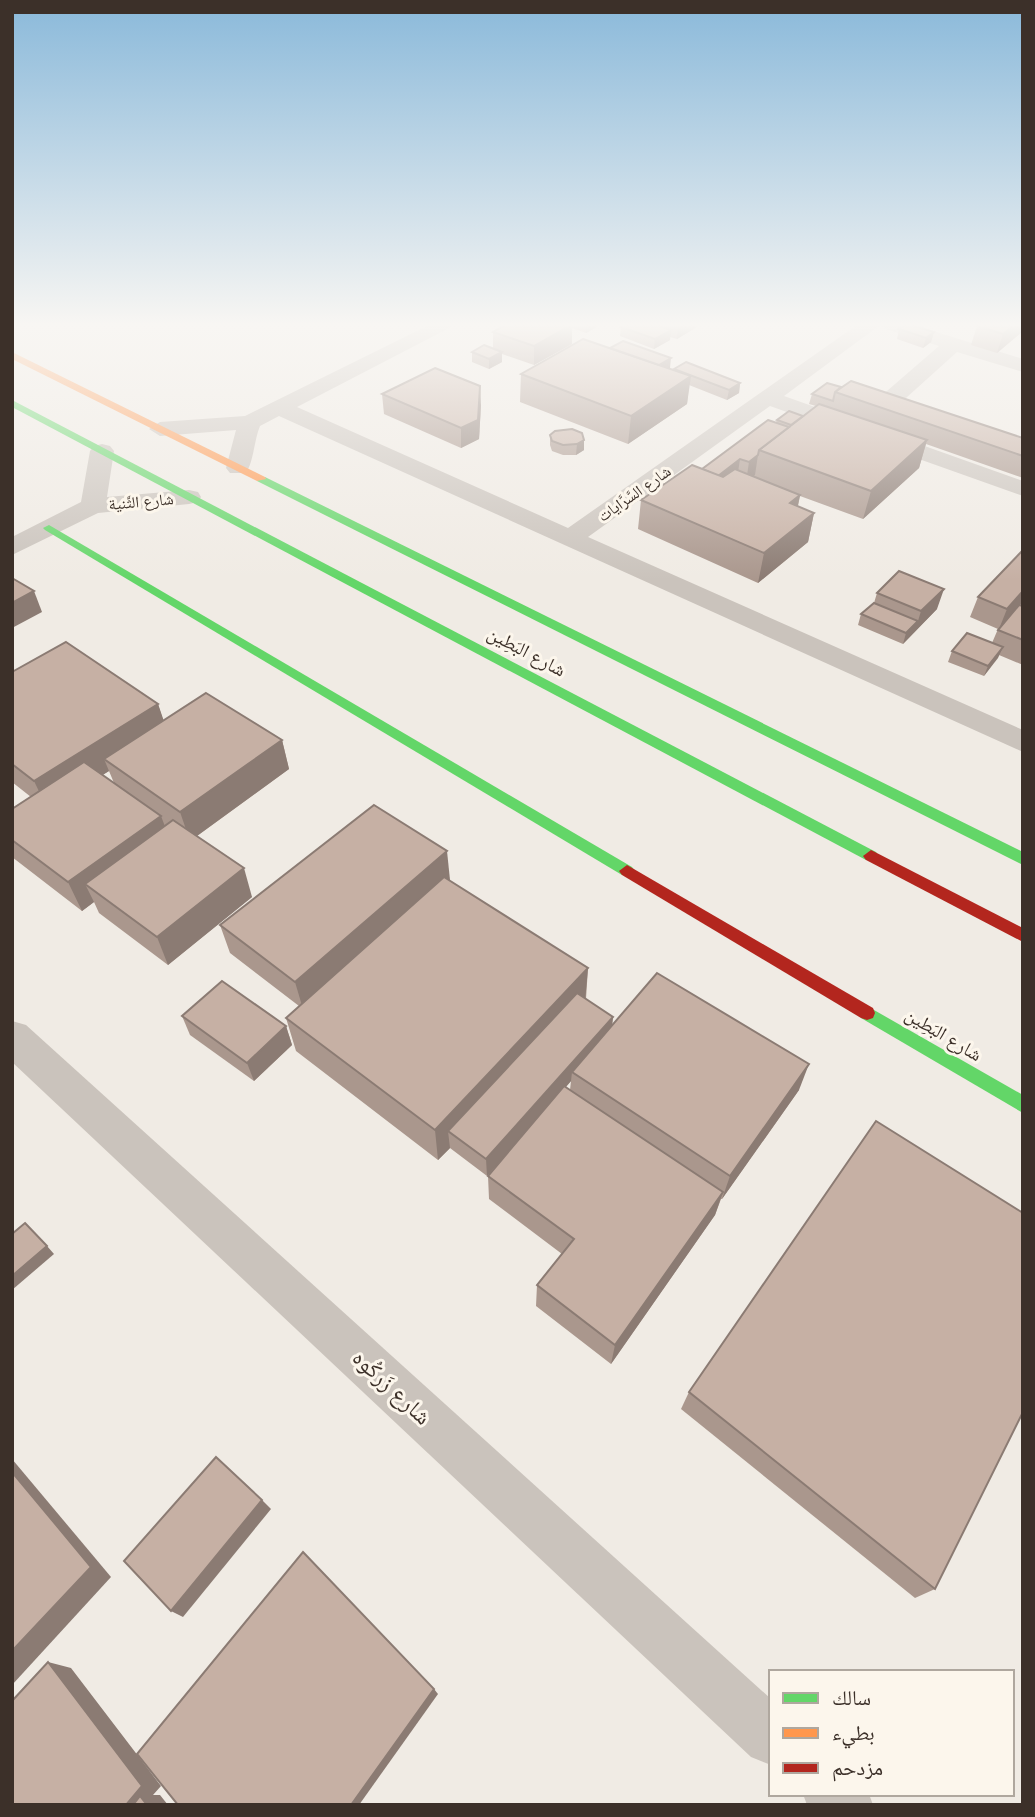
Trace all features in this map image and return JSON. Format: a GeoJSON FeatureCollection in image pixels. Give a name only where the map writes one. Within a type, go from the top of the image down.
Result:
{"type":"FeatureCollection","features":[{"type":"Feature","properties":{"kind":"main road","name":"شارع البَطِين"},"geometry":{"type":"LineString","coordinates":[[25,410],[1023,936]]}},
{"type":"Feature","properties":{"kind":"main road","name":"شارع البَطِين"},"geometry":{"type":"LineString","coordinates":[[122,410],[1023,859]]}},
{"type":"Feature","properties":{"kind":"main road","name":"شارع البَطِين"},"geometry":{"type":"LineString","coordinates":[[49,528],[1023,1105]]}},
{"type":"Feature","properties":{"kind":"street"},"geometry":{"type":"LineString","coordinates":[[160,429],[250,422],[276,410]]}},
{"type":"Feature","properties":{"kind":"street"},"geometry":{"type":"LineString","coordinates":[[284,410],[1023,742]]}},
{"type":"Feature","properties":{"kind":"street","name":"شارع السَّرَّايات"},"geometry":{"type":"LineString","coordinates":[[570,538],[751,410]]}},
{"type":"Feature","properties":{"kind":"street"},"geometry":{"type":"LineString","coordinates":[[801,410],[1023,489]]}},
{"type":"Feature","properties":{"kind":"street"},"geometry":{"type":"LineString","coordinates":[[238,468],[241,445],[250,422]]}},
{"type":"Feature","properties":{"kind":"street","name":"شارع الثَّنية"},"geometry":{"type":"LineString","coordinates":[[93,506],[102,451]]}},
{"type":"Feature","properties":{"kind":"street","name":"شارع الثَّنية"},"geometry":{"type":"LineString","coordinates":[[12,547],[93,506],[189,497]]}},
{"type":"Feature","properties":{"kind":"street","name":"شارع زَركُوه"},"geometry":{"type":"LineString","coordinates":[[12,1037],[769,1735]]}},
{"type":"Feature","properties":{"kind":"building"},"geometry":{"type":"Polygon","coordinates":[[[419,410],[479,410],[478,420],[461,428],[419,410]]]}},
{"type":"Feature","properties":{"kind":"building"},"geometry":{"type":"Polygon","coordinates":[[[615,410],[640,410],[631,416],[615,410]]]}},
{"type":"Feature","properties":{"kind":"building"},"geometry":{"type":"Polygon","coordinates":[[[811,410],[836,410],[927,440],[871,491],[759,450],[811,410]]]}},
{"type":"Feature","properties":{"kind":"building"},"geometry":{"type":"Polygon","coordinates":[[[887,410],[938,410],[1023,438],[1023,456],[887,410]]]}},
{"type":"Feature","properties":{"kind":"building"},"geometry":{"type":"Polygon","coordinates":[[[789,411],[803,416],[791,425],[777,420],[789,411]]]}},
{"type":"Feature","properties":{"kind":"building"},"geometry":{"type":"Polygon","coordinates":[[[768,420],[789,427],[759,450],[758,455],[749,462],[740,459],[718,476],[702,469],[768,420]]]}},
{"type":"Feature","properties":{"kind":"building"},"geometry":{"type":"Polygon","coordinates":[[[572,429],[582,433],[584,440],[577,444],[563,445],[552,441],[550,435],[555,431],[572,429]]]}},
{"type":"Feature","properties":{"kind":"building"},"geometry":{"type":"Polygon","coordinates":[[[692,465],[723,477],[735,469],[800,495],[790,503],[814,513],[764,553],[641,500],[692,465]]]}},
{"type":"Feature","properties":{"kind":"building"},"geometry":{"type":"Polygon","coordinates":[[[1023,550],[1023,591],[1007,609],[978,597],[1023,550]]]}},
{"type":"Feature","properties":{"kind":"building"},"geometry":{"type":"Polygon","coordinates":[[[899,571],[944,589],[921,611],[877,593],[899,571]]]}},
{"type":"Feature","properties":{"kind":"building"},"geometry":{"type":"Polygon","coordinates":[[[12,578],[34,591],[12,603],[12,578]]]}},
{"type":"Feature","properties":{"kind":"building"},"geometry":{"type":"Polygon","coordinates":[[[874,603],[918,621],[906,633],[861,614],[874,603]]]}},
{"type":"Feature","properties":{"kind":"building"},"geometry":{"type":"Polygon","coordinates":[[[1019,605],[1023,606],[1023,640],[998,630],[1019,605]]]}},
{"type":"Feature","properties":{"kind":"building"},"geometry":{"type":"Polygon","coordinates":[[[967,633],[1003,647],[988,666],[952,651],[967,633]]]}},
{"type":"Feature","properties":{"kind":"building"},"geometry":{"type":"Polygon","coordinates":[[[66,642],[158,704],[34,781],[12,764],[12,672],[66,642]]]}},
{"type":"Feature","properties":{"kind":"building"},"geometry":{"type":"Polygon","coordinates":[[[206,693],[282,740],[180,812],[104,759],[206,693]]]}},
{"type":"Feature","properties":{"kind":"building"},"geometry":{"type":"Polygon","coordinates":[[[84,762],[161,816],[68,882],[12,840],[12,809],[84,762]]]}},
{"type":"Feature","properties":{"kind":"building"},"geometry":{"type":"Polygon","coordinates":[[[374,805],[447,851],[295,982],[220,925],[374,805]]]}},
{"type":"Feature","properties":{"kind":"building"},"geometry":{"type":"Polygon","coordinates":[[[173,820],[244,868],[157,937],[85,884],[173,820]]]}},
{"type":"Feature","properties":{"kind":"building"},"geometry":{"type":"Polygon","coordinates":[[[444,877],[588,968],[435,1130],[286,1018],[444,877]]]}},
{"type":"Feature","properties":{"kind":"building"},"geometry":{"type":"Polygon","coordinates":[[[657,973],[809,1064],[730,1176],[572,1072],[657,973]]]}},
{"type":"Feature","properties":{"kind":"building"},"geometry":{"type":"Polygon","coordinates":[[[222,981],[286,1026],[247,1063],[182,1016],[222,981]]]}},
{"type":"Feature","properties":{"kind":"building"},"geometry":{"type":"Polygon","coordinates":[[[577,993],[613,1017],[486,1159],[448,1131],[577,993]]]}},
{"type":"Feature","properties":{"kind":"building"},"geometry":{"type":"Polygon","coordinates":[[[564,1086],[723,1192],[615,1345],[537,1285],[574,1239],[488,1176],[564,1086]]]}},
{"type":"Feature","properties":{"kind":"building"},"geometry":{"type":"Polygon","coordinates":[[[876,1121],[1023,1213],[1023,1412],[935,1589],[689,1392],[876,1121]]]}},
{"type":"Feature","properties":{"kind":"building"},"geometry":{"type":"Polygon","coordinates":[[[25,1223],[47,1246],[12,1276],[12,1234],[25,1223]]]}},
{"type":"Feature","properties":{"kind":"building"},"geometry":{"type":"Polygon","coordinates":[[[216,1457],[262,1500],[171,1611],[124,1561],[216,1457]]]}},
{"type":"Feature","properties":{"kind":"building"},"geometry":{"type":"Polygon","coordinates":[[[12,1472],[91,1567],[12,1651],[12,1472]]]}},
{"type":"Feature","properties":{"kind":"building"},"geometry":{"type":"Polygon","coordinates":[[[303,1552],[434,1689],[351,1805],[178,1805],[137,1754],[303,1552]]]}},
{"type":"Feature","properties":{"kind":"building"},"geometry":{"type":"Polygon","coordinates":[[[48,1662],[142,1786],[126,1805],[12,1805],[12,1701],[48,1662]]]}},
{"type":"Feature","properties":{"kind":"building"},"geometry":{"type":"Polygon","coordinates":[[[140,1796],[147,1805],[133,1805],[140,1796]]]}},
{"type":"Feature","properties":{"kind":"traffic: fast"},"geometry":{"type":"LineString","coordinates":[[25,410],[871,856]]}},
{"type":"Feature","properties":{"kind":"traffic: fast"},"geometry":{"type":"LineString","coordinates":[[261,479],[1023,859]]}},
{"type":"Feature","properties":{"kind":"traffic: fast"},"geometry":{"type":"LineString","coordinates":[[49,528],[627,871]]}},
{"type":"Feature","properties":{"kind":"traffic: fast"},"geometry":{"type":"LineString","coordinates":[[867,1013],[1023,1105]]}},
{"type":"Feature","properties":{"kind":"traffic: slow"},"geometry":{"type":"LineString","coordinates":[[122,410],[261,479]]}},
{"type":"Feature","properties":{"kind":"traffic: jam"},"geometry":{"type":"LineString","coordinates":[[871,856],[1023,936]]}},
{"type":"Feature","properties":{"kind":"traffic: jam"},"geometry":{"type":"LineString","coordinates":[[627,871],[867,1013]]}}]}
